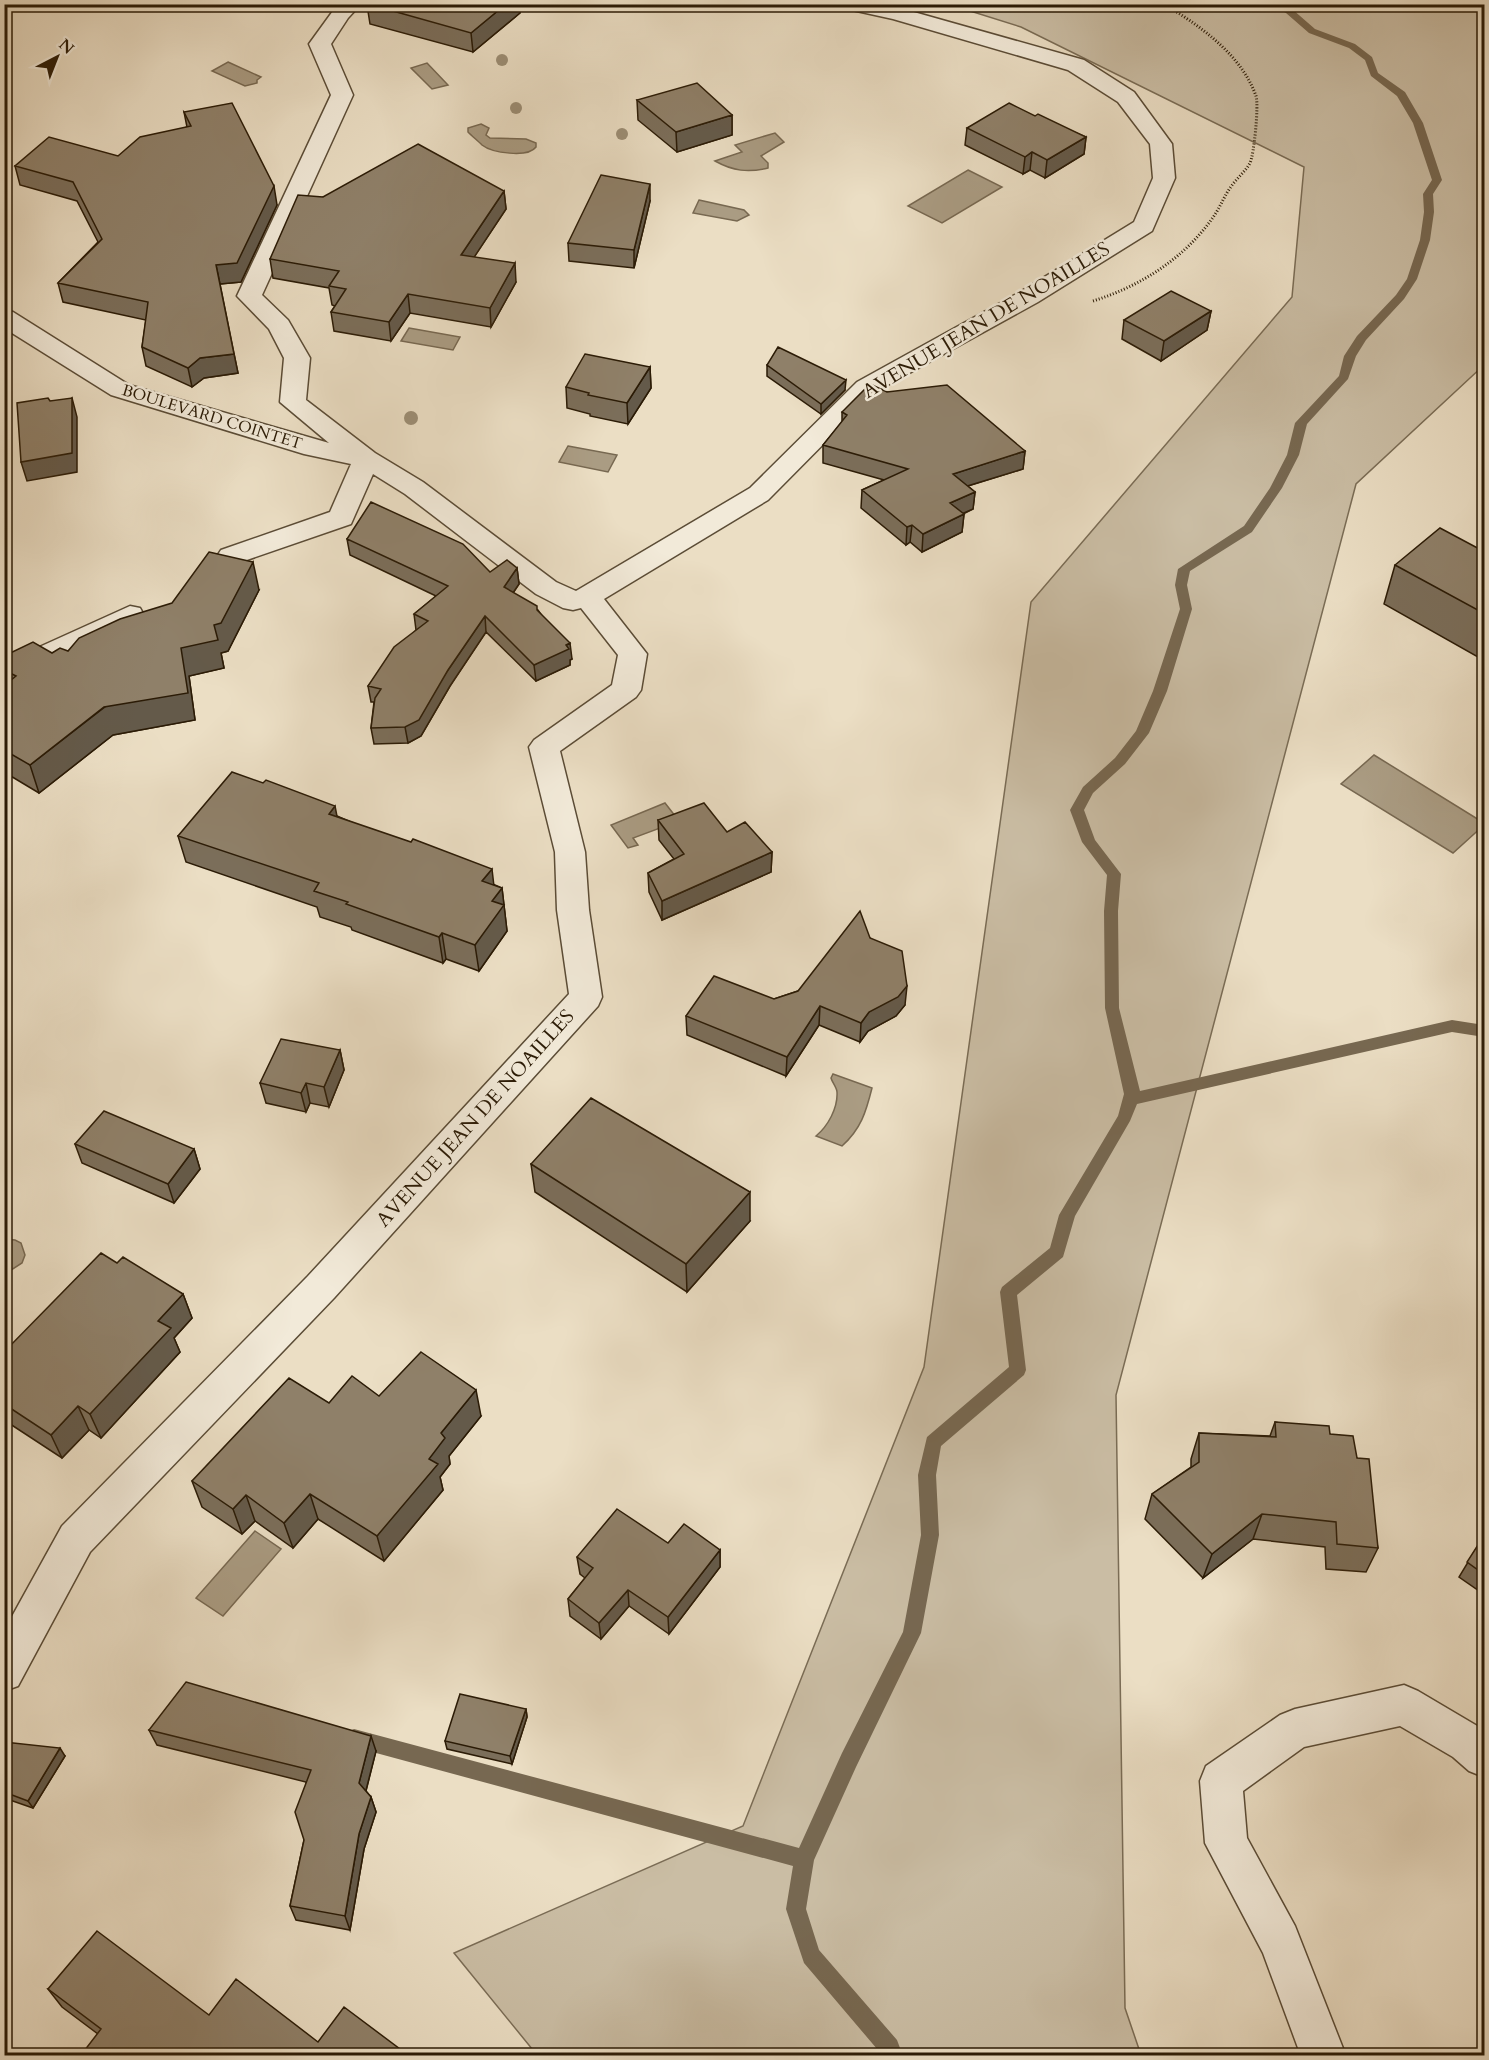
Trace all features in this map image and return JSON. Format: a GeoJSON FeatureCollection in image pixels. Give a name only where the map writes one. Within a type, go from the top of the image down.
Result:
{"type":"FeatureCollection","features":[{"type":"Feature","properties":{"kind":"street"},"geometry":{"type":"LineString","coordinates":[[351,4],[340,14],[320,44],[342,95],[249,296],[279,325],[297,358],[293,402],[366,459],[414,488],[546,588],[573,601],[587,597]]}},
{"type":"Feature","properties":{"kind":"street","name":"AVENUE JEAN DE NOAILLES"},"geometry":{"type":"LineString","coordinates":[[4,1672],[76,1539],[321,1287],[586,997],[573,910],[570,852],[544,747],[626,690],[633,654],[587,597],[759,494],[866,387],[1029,297],[1144,226],[1164,178],[1161,144],[1126,97],[1076,65],[896,13],[850,4]]}},
{"type":"Feature","properties":{"kind":"street","name":"BOULEVARD COINTET"},"geometry":{"type":"LineString","coordinates":[[4,317],[120,390],[313,448],[366,459]]}},
{"type":"Feature","properties":{"kind":"street"},"geometry":{"type":"LineString","coordinates":[[231,556],[340,518],[366,459]]}},
{"type":"Feature","properties":{"kind":"street"},"geometry":{"type":"LineString","coordinates":[[4,676],[130,615]]}},
{"type":"Feature","properties":{"kind":"street"},"geometry":{"type":"LineString","coordinates":[[1324,2055],[1280,1941],[1226,1843],[1221,1781],[1294,1729],[1404,1704],[1485,1756]]}},
{"type":"Feature","properties":{"kind":"shaded area"},"geometry":{"type":"Polygon","coordinates":[[[951,5],[1484,5],[1484,365],[1356,484],[1116,1395],[1125,2008],[1141,2055],[537,2055],[454,1953],[743,1826],[924,1367],[1031,602],[1292,297],[1304,167],[1021,27],[951,5]]]}},
{"type":"Feature","properties":{"kind":"shaded area"},"geometry":{"type":"Polygon","coordinates":[[[228,62],[261,77],[257,83],[245,86],[212,71],[228,62]]]}},
{"type":"Feature","properties":{"kind":"shaded area"},"geometry":{"type":"Polygon","coordinates":[[[427,63],[448,85],[432,89],[411,68],[427,63]]]}},
{"type":"Feature","properties":{"kind":"shaded area"},"geometry":{"type":"Polygon","coordinates":[[[481,124],[489,128],[486,135],[490,138],[526,139],[536,143],[536,147],[518,153],[487,148],[468,132],[468,128],[481,124]]]}},
{"type":"Feature","properties":{"kind":"shaded area"},"geometry":{"type":"Polygon","coordinates":[[[775,133],[784,142],[761,156],[768,163],[768,168],[741,170],[715,161],[742,152],[735,145],[775,133]]]}},
{"type":"Feature","properties":{"kind":"shaded area"},"geometry":{"type":"Polygon","coordinates":[[[968,170],[1002,187],[942,223],[908,206],[968,170]]]}},
{"type":"Feature","properties":{"kind":"shaded area"},"geometry":{"type":"Polygon","coordinates":[[[699,200],[744,210],[749,215],[737,221],[693,213],[699,200]]]}},
{"type":"Feature","properties":{"kind":"shaded area"},"geometry":{"type":"Polygon","coordinates":[[[409,328],[460,337],[453,350],[401,341],[409,328]]]}},
{"type":"Feature","properties":{"kind":"shaded area"},"geometry":{"type":"Polygon","coordinates":[[[568,446],[617,455],[608,472],[559,462],[568,446]]]}},
{"type":"Feature","properties":{"kind":"shaded area"},"geometry":{"type":"Polygon","coordinates":[[[1374,755],[1484,825],[1453,853],[1341,784],[1374,755]]]}},
{"type":"Feature","properties":{"kind":"shaded area"},"geometry":{"type":"Polygon","coordinates":[[[665,803],[679,821],[633,838],[638,845],[628,848],[611,825],[665,803]]]}},
{"type":"Feature","properties":{"kind":"shaded area"},"geometry":{"type":"Polygon","coordinates":[[[833,1074],[872,1088],[862,1120],[842,1146],[816,1136],[828,1122],[836,1104],[837,1090],[831,1078],[833,1074]]]}},
{"type":"Feature","properties":{"kind":"shaded area"},"geometry":{"type":"Polygon","coordinates":[[[5,1239],[21,1243],[25,1255],[22,1263],[5,1274],[5,1239]]]}},
{"type":"Feature","properties":{"kind":"shaded area"},"geometry":{"type":"Polygon","coordinates":[[[255,1531],[281,1549],[223,1616],[196,1598],[255,1531]]]}},
{"type":"Feature","properties":{"kind":"building"},"geometry":{"type":"Polygon","coordinates":[[[368,4],[506,4],[471,33],[368,4]]]}},
{"type":"Feature","properties":{"kind":"building"},"geometry":{"type":"Polygon","coordinates":[[[697,83],[732,115],[676,132],[637,100],[697,83]]]}},
{"type":"Feature","properties":{"kind":"building"},"geometry":{"type":"Polygon","coordinates":[[[232,103],[274,186],[237,263],[216,265],[234,354],[200,358],[188,368],[142,347],[148,302],[58,283],[102,239],[73,182],[15,166],[49,137],[118,156],[140,137],[191,126],[184,112],[232,103]]]}},
{"type":"Feature","properties":{"kind":"building"},"geometry":{"type":"Polygon","coordinates":[[[1009,103],[1086,137],[1047,160],[1032,152],[1025,157],[967,128],[1009,103]]]}},
{"type":"Feature","properties":{"kind":"building"},"geometry":{"type":"Polygon","coordinates":[[[418,144],[504,191],[461,255],[515,263],[490,308],[408,294],[389,322],[331,312],[346,289],[329,286],[339,271],[270,259],[298,195],[323,197],[418,144]]]}},
{"type":"Feature","properties":{"kind":"building"},"geometry":{"type":"Polygon","coordinates":[[[601,175],[650,184],[634,250],[568,243],[601,175]]]}},
{"type":"Feature","properties":{"kind":"building"},"geometry":{"type":"Polygon","coordinates":[[[1171,291],[1211,311],[1164,341],[1124,320],[1171,291]]]}},
{"type":"Feature","properties":{"kind":"building"},"geometry":{"type":"Polygon","coordinates":[[[778,347],[846,380],[821,404],[767,365],[778,347]]]}},
{"type":"Feature","properties":{"kind":"building"},"geometry":{"type":"Polygon","coordinates":[[[585,354],[650,367],[627,403],[588,395],[589,393],[566,387],[585,354]]]}},
{"type":"Feature","properties":{"kind":"building"},"geometry":{"type":"Polygon","coordinates":[[[870,384],[887,392],[947,385],[1025,451],[953,474],[975,492],[950,503],[964,514],[923,534],[912,525],[907,527],[862,490],[908,469],[823,445],[847,415],[842,412],[870,384]]]}},
{"type":"Feature","properties":{"kind":"building"},"geometry":{"type":"Polygon","coordinates":[[[48,398],[50,401],[72,398],[72,453],[21,462],[17,403],[48,398]]]}},
{"type":"Feature","properties":{"kind":"building"},"geometry":{"type":"Polygon","coordinates":[[[371,502],[463,544],[490,572],[507,560],[517,568],[504,587],[537,606],[537,610],[570,643],[566,645],[569,649],[534,665],[485,616],[448,670],[419,720],[405,727],[371,728],[375,698],[381,689],[368,686],[394,647],[428,621],[414,614],[448,586],[347,539],[371,502]]]}},
{"type":"Feature","properties":{"kind":"building"},"geometry":{"type":"Polygon","coordinates":[[[1440,528],[1485,552],[1485,614],[1395,565],[1440,528]]]}},
{"type":"Feature","properties":{"kind":"building"},"geometry":{"type":"Polygon","coordinates":[[[209,552],[253,562],[221,623],[214,625],[218,640],[181,648],[188,693],[104,707],[30,765],[4,750],[4,686],[16,676],[4,670],[4,656],[33,642],[52,653],[60,648],[68,651],[79,638],[120,619],[172,603],[209,552]]]}},
{"type":"Feature","properties":{"kind":"building"},"geometry":{"type":"Polygon","coordinates":[[[232,772],[263,783],[266,780],[335,806],[329,814],[411,842],[413,839],[492,869],[482,881],[502,888],[492,901],[504,905],[475,945],[442,933],[439,937],[346,904],[348,902],[314,891],[319,883],[178,836],[232,772]]]}},
{"type":"Feature","properties":{"kind":"building"},"geometry":{"type":"Polygon","coordinates":[[[704,803],[727,832],[745,822],[772,852],[662,901],[648,873],[684,854],[658,820],[704,803]]]}},
{"type":"Feature","properties":{"kind":"building"},"geometry":{"type":"Polygon","coordinates":[[[860,911],[870,938],[902,951],[907,986],[898,997],[869,1012],[861,1023],[820,1006],[787,1057],[686,1016],[714,976],[774,999],[798,991],[860,911]]]}},
{"type":"Feature","properties":{"kind":"building"},"geometry":{"type":"Polygon","coordinates":[[[281,1039],[340,1050],[324,1087],[306,1083],[301,1093],[260,1083],[281,1039]]]}},
{"type":"Feature","properties":{"kind":"building"},"geometry":{"type":"Polygon","coordinates":[[[591,1098],[750,1192],[686,1264],[531,1164],[591,1098]]]}},
{"type":"Feature","properties":{"kind":"building"},"geometry":{"type":"Polygon","coordinates":[[[104,1111],[194,1149],[168,1184],[75,1144],[104,1111]]]}},
{"type":"Feature","properties":{"kind":"building"},"geometry":{"type":"Polygon","coordinates":[[[101,1253],[117,1263],[123,1257],[183,1294],[158,1321],[171,1328],[90,1414],[78,1406],[51,1435],[4,1404],[4,1352],[101,1253]]]}},
{"type":"Feature","properties":{"kind":"building"},"geometry":{"type":"Polygon","coordinates":[[[421,1352],[476,1390],[441,1433],[445,1438],[429,1459],[438,1464],[377,1536],[310,1494],[284,1523],[246,1495],[233,1509],[192,1481],[289,1378],[329,1403],[352,1376],[379,1396],[421,1352]]]}},
{"type":"Feature","properties":{"kind":"building"},"geometry":{"type":"Polygon","coordinates":[[[1275,1422],[1329,1426],[1330,1434],[1353,1436],[1357,1458],[1369,1459],[1378,1548],[1337,1544],[1336,1522],[1262,1514],[1212,1554],[1152,1494],[1199,1462],[1199,1433],[1276,1437],[1275,1422]]]}},
{"type":"Feature","properties":{"kind":"building"},"geometry":{"type":"Polygon","coordinates":[[[617,1509],[668,1543],[684,1524],[720,1550],[668,1617],[628,1590],[599,1623],[568,1599],[593,1568],[577,1557],[617,1509]]]}},
{"type":"Feature","properties":{"kind":"building"},"geometry":{"type":"Polygon","coordinates":[[[1485,1534],[1485,1575],[1467,1562],[1485,1534]]]}},
{"type":"Feature","properties":{"kind":"building"},"geometry":{"type":"Polygon","coordinates":[[[186,1682],[371,1736],[359,1783],[371,1797],[359,1834],[345,1916],[290,1906],[304,1840],[295,1812],[311,1770],[149,1730],[186,1682]]]}},
{"type":"Feature","properties":{"kind":"building"},"geometry":{"type":"Polygon","coordinates":[[[460,1694],[526,1709],[510,1756],[445,1741],[460,1694]]]}},
{"type":"Feature","properties":{"kind":"building"},"geometry":{"type":"Polygon","coordinates":[[[4,1742],[60,1748],[28,1801],[4,1792],[4,1742]]]}},
{"type":"Feature","properties":{"kind":"building"},"geometry":{"type":"Polygon","coordinates":[[[97,1931],[209,2015],[236,1979],[318,2042],[344,2007],[408,2055],[81,2055],[101,2029],[48,1989],[97,1931]]]}},
{"type":"Feature","properties":{"kind":"waterway"},"geometry":{"type":"LineString","coordinates":[[1132,1094],[1112,1008],[1111,911],[1114,874],[1089,842],[1077,810],[1088,790],[1120,761],[1142,733],[1160,691],[1186,609],[1181,585],[1184,569],[1248,529],[1276,488],[1293,455],[1301,423],[1344,377],[1350,356],[1361,338],[1400,297],[1412,279],[1425,240],[1429,212],[1428,194],[1437,180],[1418,123],[1401,94],[1374,74],[1369,59],[1352,46],[1312,31],[1289,11],[1273,4]]}},
{"type":"Feature","properties":{"kind":"waterway"},"geometry":{"type":"LineString","coordinates":[[1132,1094],[1138,1098],[1452,1026],[1484,1031]]}},
{"type":"Feature","properties":{"kind":"waterway"},"geometry":{"type":"LineString","coordinates":[[804,1859],[849,1760],[912,1633],[930,1535],[927,1475],[933,1442],[1018,1370],[1008,1292],[1057,1252],[1067,1215],[1125,1117],[1132,1094]]}},
{"type":"Feature","properties":{"kind":"waterway"},"geometry":{"type":"LineString","coordinates":[[354,1738],[804,1859]]}},
{"type":"Feature","properties":{"kind":"waterway"},"geometry":{"type":"LineString","coordinates":[[804,1859],[796,1909],[811,1956],[890,2047],[893,2056]]}}]}
